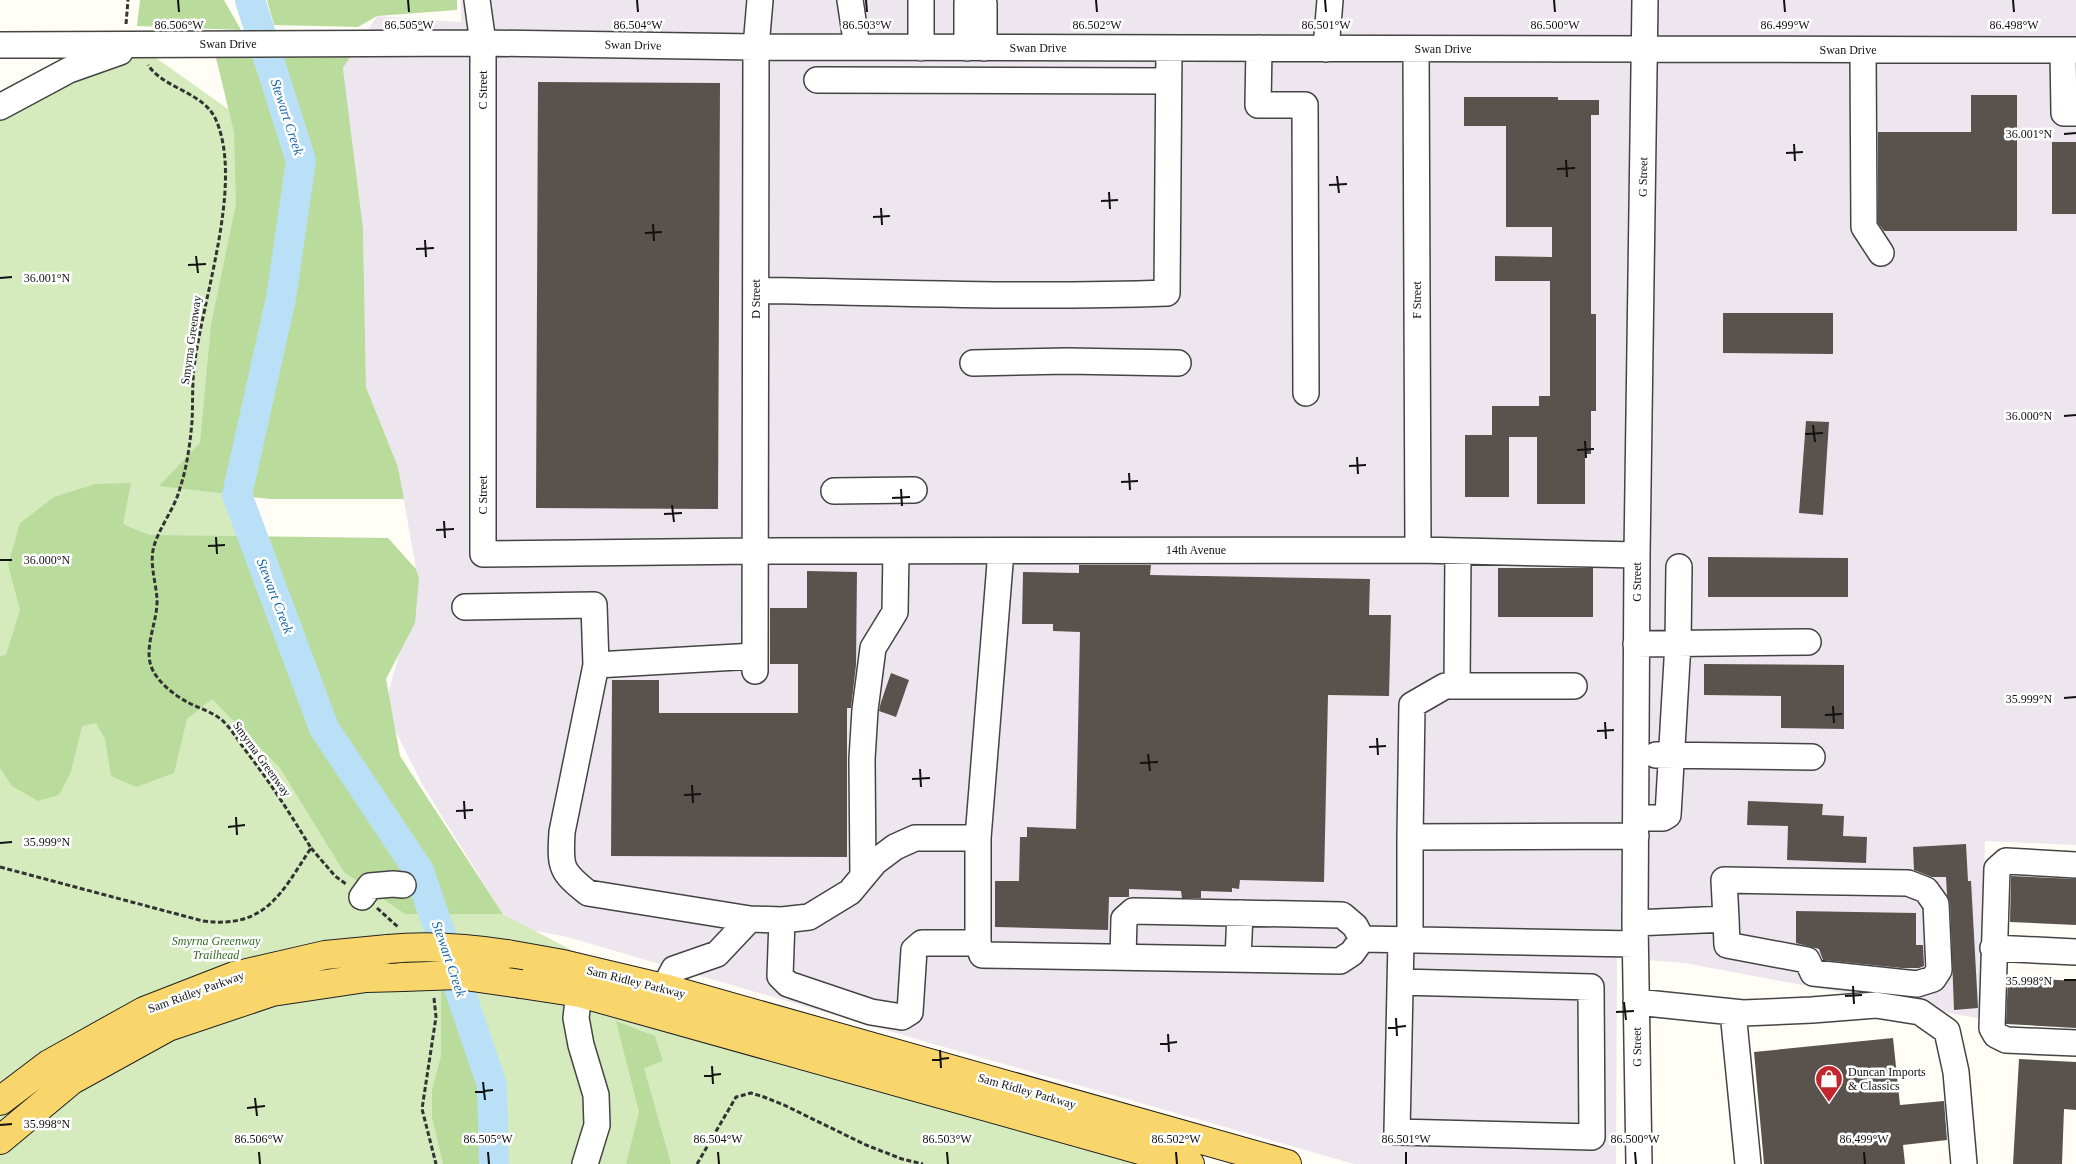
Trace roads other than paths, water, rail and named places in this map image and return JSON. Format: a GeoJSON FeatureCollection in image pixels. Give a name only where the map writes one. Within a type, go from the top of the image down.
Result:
{"type":"FeatureCollection","features":[{"type":"Feature","properties":{"kind":"main road","name":"Sam Ridley Parkway"},"geometry":{"type":"LineString","coordinates":[[0,1101],[49,1064],[144,1011],[234,976],[325,954],[418,947],[483,950],[563,964],[660,1001],[1190,1164]]}},
{"type":"Feature","properties":{"kind":"main road","name":"Sam Ridley Parkway"},"geometry":{"type":"LineString","coordinates":[[0,1140],[72,1080],[168,1027],[272,992],[366,978],[458,975],[660,1001],[1287,1164]]}},
{"type":"Feature","properties":{"kind":"street"},"geometry":{"type":"LineString","coordinates":[[477,0],[483,43]]}},
{"type":"Feature","properties":{"kind":"street","name":"D Street"},"geometry":{"type":"LineString","coordinates":[[756,551],[756,47],[760,0]]}},
{"type":"Feature","properties":{"kind":"street"},"geometry":{"type":"LineString","coordinates":[[850,0],[857,47]]}},
{"type":"Feature","properties":{"kind":"street"},"geometry":{"type":"LineString","coordinates":[[921,0],[921,48]]}},
{"type":"Feature","properties":{"kind":"street"},"geometry":{"type":"LineString","coordinates":[[1326,49],[1330,0]]}},
{"type":"Feature","properties":{"kind":"street","name":"G Street"},"geometry":{"type":"LineString","coordinates":[[1639,1164],[1635,933],[1636,644],[1646,50],[1645,0]]}},
{"type":"Feature","properties":{"kind":"street","name":"Swan Drive"},"geometry":{"type":"LineString","coordinates":[[0,45],[483,43],[921,48],[2070,50]]}},
{"type":"Feature","properties":{"kind":"street","name":"C Street"},"geometry":{"type":"LineString","coordinates":[[483,43],[483,554],[756,551]]}},
{"type":"Feature","properties":{"kind":"street"},"geometry":{"type":"LineString","coordinates":[[0,107],[69,70],[138,45]]}},
{"type":"Feature","properties":{"kind":"street"},"geometry":{"type":"LineString","coordinates":[[756,290],[953,295],[1167,293],[1169,48]]}},
{"type":"Feature","properties":{"kind":"street"},"geometry":{"type":"LineString","coordinates":[[1259,48],[1258,105],[1305,105],[1306,393]]}},
{"type":"Feature","properties":{"kind":"street","name":"F Street"},"geometry":{"type":"LineString","coordinates":[[1416,49],[1418,550]]}},
{"type":"Feature","properties":{"kind":"street"},"geometry":{"type":"LineString","coordinates":[[1863,50],[1864,227],[1881,253]]}},
{"type":"Feature","properties":{"kind":"street"},"geometry":{"type":"LineString","coordinates":[[2070,50],[2064,113],[2076,113]]}},
{"type":"Feature","properties":{"kind":"street"},"geometry":{"type":"LineString","coordinates":[[818,80],[1168,81]]}},
{"type":"Feature","properties":{"kind":"street"},"geometry":{"type":"LineString","coordinates":[[973,362],[1178,363]]}},
{"type":"Feature","properties":{"kind":"street"},"geometry":{"type":"LineString","coordinates":[[834,491],[914,490]]}},
{"type":"Feature","properties":{"kind":"street","name":"14th Avenue"},"geometry":{"type":"LineString","coordinates":[[756,551],[1418,550],[1637,556]]}},
{"type":"Feature","properties":{"kind":"street"},"geometry":{"type":"LineString","coordinates":[[596,665],[755,664],[756,551]]}},
{"type":"Feature","properties":{"kind":"street"},"geometry":{"type":"LineString","coordinates":[[863,876],[862,759],[865,710],[874,648],[896,612],[896,551]]}},
{"type":"Feature","properties":{"kind":"street"},"geometry":{"type":"LineString","coordinates":[[1001,551],[978,838],[978,943],[982,954],[1340,961],[1352,953],[1362,939]]}},
{"type":"Feature","properties":{"kind":"street"},"geometry":{"type":"LineString","coordinates":[[1457,686],[1458,551]]}},
{"type":"Feature","properties":{"kind":"street"},"geometry":{"type":"LineString","coordinates":[[1410,837],[1636,827],[1668,815],[1678,643],[1679,567]]}},
{"type":"Feature","properties":{"kind":"street"},"geometry":{"type":"LineString","coordinates":[[465,608],[594,605],[596,665],[562,832],[560,858],[568,877],[588,893],[750,919],[782,920],[809,917],[850,892],[875,862],[895,847],[915,838],[978,838]]}},
{"type":"Feature","properties":{"kind":"street"},"geometry":{"type":"LineString","coordinates":[[1636,644],[1808,642]]}},
{"type":"Feature","properties":{"kind":"street"},"geometry":{"type":"LineString","coordinates":[[1400,982],[1591,987],[1592,1137],[1397,1132],[1400,982],[1405,940],[1410,837],[1412,705],[1445,686],[1574,686]]}},
{"type":"Feature","properties":{"kind":"street"},"geometry":{"type":"LineString","coordinates":[[1636,754],[1812,757]]}},
{"type":"Feature","properties":{"kind":"street"},"geometry":{"type":"LineString","coordinates":[[2076,865],[2006,862],[1997,869],[1993,948],[1992,1028],[1996,1035],[2006,1040],[2076,1043]]}},
{"type":"Feature","properties":{"kind":"street"},"geometry":{"type":"LineString","coordinates":[[1724,880],[1908,883],[1926,890],[1936,904],[1939,970],[1933,979],[1917,984],[1813,973],[1806,960],[1727,945],[1726,919],[1724,880]]}},
{"type":"Feature","properties":{"kind":"street"},"geometry":{"type":"LineString","coordinates":[[362,896],[370,886],[402,885]]}},
{"type":"Feature","properties":{"kind":"street"},"geometry":{"type":"LineString","coordinates":[[1124,957],[1124,919],[1133,911],[1342,915],[1355,926],[1362,939]]}},
{"type":"Feature","properties":{"kind":"street"},"geometry":{"type":"LineString","coordinates":[[1238,959],[1240,913]]}},
{"type":"Feature","properties":{"kind":"street"},"geometry":{"type":"LineString","coordinates":[[660,1001],[674,969],[717,954],[750,919]]}},
{"type":"Feature","properties":{"kind":"street"},"geometry":{"type":"LineString","coordinates":[[1362,939],[1405,940],[1635,933],[1726,919]]}},
{"type":"Feature","properties":{"kind":"street"},"geometry":{"type":"LineString","coordinates":[[782,920],[780,976],[788,984],[871,1012],[902,1017],[910,1012],[914,950],[922,943],[978,943]]}},
{"type":"Feature","properties":{"kind":"street"},"geometry":{"type":"LineString","coordinates":[[1993,948],[2076,952]]}},
{"type":"Feature","properties":{"kind":"street"},"geometry":{"type":"LineString","coordinates":[[579,992],[576,1018],[581,1045],[596,1095],[597,1125],[585,1164]]}},
{"type":"Feature","properties":{"kind":"street"},"geometry":{"type":"LineString","coordinates":[[1636,1002],[1743,1013],[1876,1005],[1920,1012],[1947,1031],[1956,1072],[1964,1164]]}},
{"type":"Feature","properties":{"kind":"street"},"geometry":{"type":"LineString","coordinates":[[1733,1012],[1748,1164]]}},
{"type":"Feature","properties":{"kind":"waterway","name":"Stewart Creek"},"geometry":{"type":"LineString","coordinates":[[250,0],[301,161],[281,298],[237,495],[324,728],[419,871],[492,1085],[494,1164]]}},
{"type":"Feature","properties":{"kind":"place","name":"Duncan Imports & Classics"},"geometry":{"type":"Point","coordinates":[1829,1103]}},
{"type":"Feature","properties":{"kind":"park label","name":"Smyrna Greenway Trailhead"},"geometry":{"type":"Point","coordinates":[216,948]}}]}
